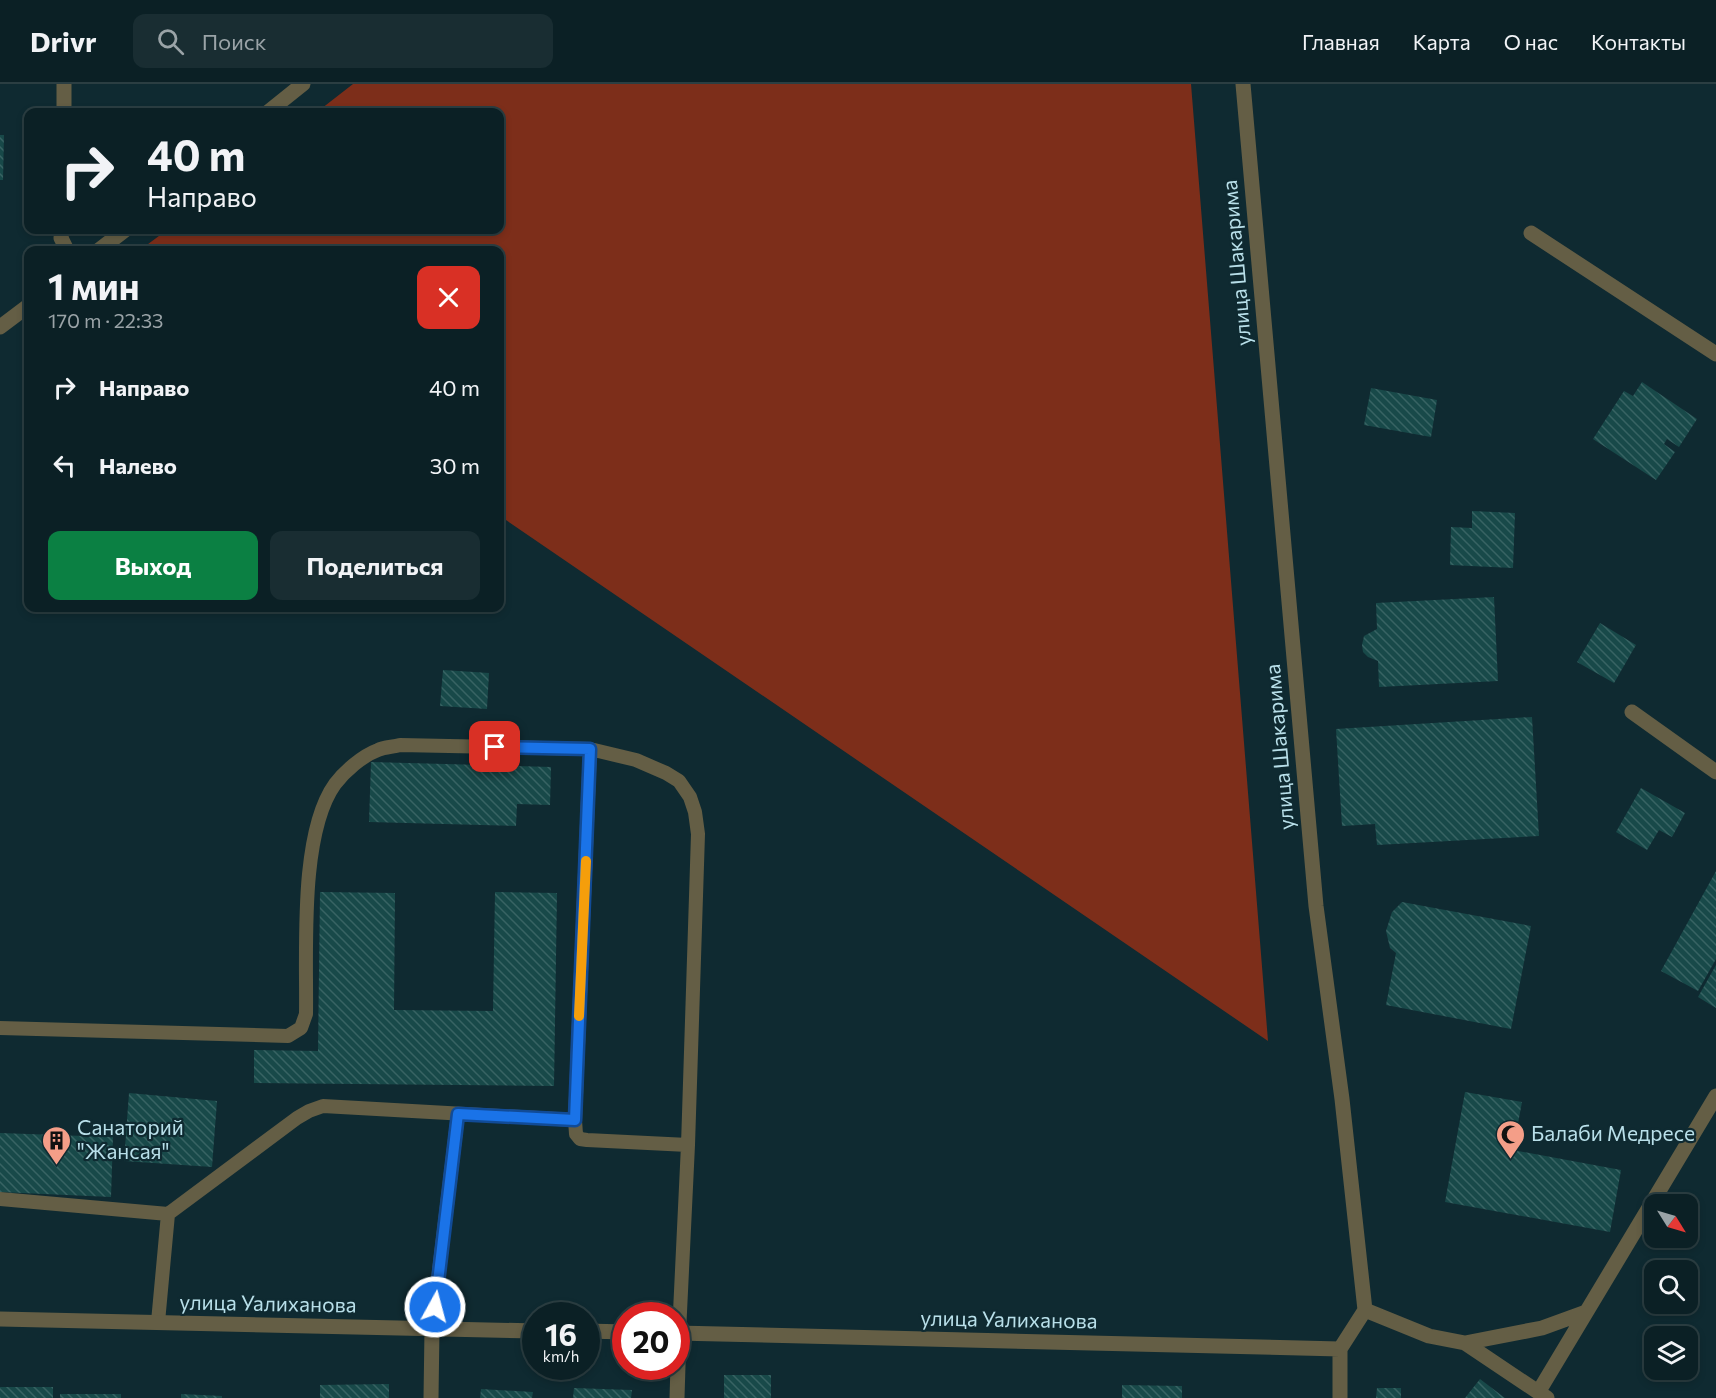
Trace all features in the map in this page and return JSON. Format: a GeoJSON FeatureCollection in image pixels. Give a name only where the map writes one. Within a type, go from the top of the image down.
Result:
{"type":"FeatureCollection","features":[{"type":"Feature","properties":{"kind":"street"},"geometry":{"type":"LineString","coordinates":[[63,108],[64,84]]}},
{"type":"Feature","properties":{"kind":"street"},"geometry":{"type":"LineString","coordinates":[[273,108],[303,84]]}},
{"type":"Feature","properties":{"kind":"street","name":"улица Шакарима"},"geometry":{"type":"LineString","coordinates":[[1243,84],[1316,906],[1342,1100],[1365,1310]]}},
{"type":"Feature","properties":{"kind":"street"},"geometry":{"type":"LineString","coordinates":[[1531,233],[1716,354]]}},
{"type":"Feature","properties":{"kind":"street"},"geometry":{"type":"LineString","coordinates":[[104,246],[120,234]]}},
{"type":"Feature","properties":{"kind":"street"},"geometry":{"type":"LineString","coordinates":[[0,327],[24,309]]}},
{"type":"Feature","properties":{"kind":"street"},"geometry":{"type":"LineString","coordinates":[[1632,712],[1716,772]]}},
{"type":"Feature","properties":{"kind":"street"},"geometry":{"type":"LineString","coordinates":[[1466,1343],[1543,1395],[1586,1312],[1715,1100]]}},
{"type":"Feature","properties":{"kind":"street"},"geometry":{"type":"LineString","coordinates":[[1340,1398],[1340,1349],[1365,1310],[1429,1336],[1466,1343],[1542,1328],[1586,1312]]}},
{"type":"Feature","properties":{"kind":"street","name":"улица Уалиханова"},"geometry":{"type":"LineString","coordinates":[[0,1319],[522,1330]]}},
{"type":"Feature","properties":{"kind":"street"},"geometry":{"type":"LineString","coordinates":[[431,1398],[432,1329]]}},
{"type":"Feature","properties":{"kind":"street","name":"улица Уалиханова"},"geometry":{"type":"LineString","coordinates":[[690,1333],[1340,1349]]}},
{"type":"Feature","properties":{"kind":"street"},"geometry":{"type":"LineString","coordinates":[[677,1380],[677,1398]]}},
{"type":"Feature","properties":{"kind":"lane"},"geometry":{"type":"LineString","coordinates":[[0,1028],[288,1036],[301,1028],[306,1014],[308,880],[316,827],[335,784],[354,765],[378,749],[400,745],[590,749],[636,760],[679,781],[690,796],[698,834],[688,1145],[680,1302]]}},
{"type":"Feature","properties":{"kind":"lane"},"geometry":{"type":"LineString","coordinates":[[590,749],[576,1134],[580,1139],[688,1145]]}},
{"type":"Feature","properties":{"kind":"lane"},"geometry":{"type":"LineString","coordinates":[[0,1199],[168,1214],[309,1111],[323,1106],[575,1120]]}},
{"type":"Feature","properties":{"kind":"lane"},"geometry":{"type":"LineString","coordinates":[[432,1329],[458,1114]]}},
{"type":"Feature","properties":{"kind":"lane"},"geometry":{"type":"LineString","coordinates":[[158,1322],[168,1214]]}},
{"type":"Feature","properties":{"kind":"shaded area"},"geometry":{"type":"Polygon","coordinates":[[[353,84],[1191,84],[1268,1041],[504,519],[504,246],[145,246],[162,234],[504,234],[504,108],[322,108],[353,84]]]}},
{"type":"Feature","properties":{"kind":"building"},"geometry":{"type":"Polygon","coordinates":[[[0,135],[4,135],[3,180],[0,180],[0,135]]]}},
{"type":"Feature","properties":{"kind":"building"},"geometry":{"type":"Polygon","coordinates":[[[1642,382],[1697,419],[1679,447],[1667,439],[1664,444],[1675,452],[1656,480],[1593,439],[1624,391],[1633,396],[1642,382]]]}},
{"type":"Feature","properties":{"kind":"building"},"geometry":{"type":"Polygon","coordinates":[[[1371,388],[1437,400],[1431,437],[1364,425],[1371,388]]]}},
{"type":"Feature","properties":{"kind":"building"},"geometry":{"type":"Polygon","coordinates":[[[1472,511],[1515,513],[1513,568],[1450,565],[1451,527],[1472,528],[1472,511]]]}},
{"type":"Feature","properties":{"kind":"building"},"geometry":{"type":"Polygon","coordinates":[[[1494,597],[1498,681],[1379,687],[1378,661],[1363,652],[1362,645],[1364,636],[1377,629],[1376,603],[1494,597]]]}},
{"type":"Feature","properties":{"kind":"building"},"geometry":{"type":"Polygon","coordinates":[[[1600,623],[1636,645],[1614,683],[1577,662],[1600,623]]]}},
{"type":"Feature","properties":{"kind":"building"},"geometry":{"type":"Polygon","coordinates":[[[443,670],[489,673],[487,709],[440,706],[443,670]]]}},
{"type":"Feature","properties":{"kind":"building"},"geometry":{"type":"Polygon","coordinates":[[[1532,717],[1539,836],[1377,845],[1375,824],[1342,826],[1336,729],[1532,717]]]}},
{"type":"Feature","properties":{"kind":"building"},"geometry":{"type":"Polygon","coordinates":[[[371,762],[551,767],[550,805],[517,804],[516,826],[369,822],[371,762]]]}},
{"type":"Feature","properties":{"kind":"building"},"geometry":{"type":"Polygon","coordinates":[[[1641,788],[1685,813],[1672,837],[1659,830],[1647,850],[1616,832],[1641,788]]]}},
{"type":"Feature","properties":{"kind":"building"},"geometry":{"type":"Polygon","coordinates":[[[1716,871],[1716,959],[1698,991],[1661,971],[1716,871]]]}},
{"type":"Feature","properties":{"kind":"building"},"geometry":{"type":"Polygon","coordinates":[[[320,892],[395,893],[394,1010],[493,1011],[495,892],[557,893],[554,1086],[254,1083],[254,1050],[318,1051],[320,892]]]}},
{"type":"Feature","properties":{"kind":"building"},"geometry":{"type":"Polygon","coordinates":[[[1402,902],[1531,926],[1511,1029],[1386,1005],[1396,953],[1390,948],[1386,931],[1392,912],[1402,902]]]}},
{"type":"Feature","properties":{"kind":"building"},"geometry":{"type":"Polygon","coordinates":[[[1716,965],[1716,1008],[1698,997],[1716,965]]]}},
{"type":"Feature","properties":{"kind":"building","name":"Балаби Медресе"},"geometry":{"type":"Polygon","coordinates":[[[1465,1092],[1522,1102],[1513,1150],[1621,1170],[1610,1232],[1445,1202],[1465,1092]]]}},
{"type":"Feature","properties":{"kind":"building"},"geometry":{"type":"Polygon","coordinates":[[[129,1093],[217,1101],[212,1167],[124,1161],[129,1093]]]}},
{"type":"Feature","properties":{"kind":"building","name":"Санаторий \"Жансая\""},"geometry":{"type":"Polygon","coordinates":[[[0,1133],[113,1137],[111,1197],[0,1192],[0,1133]]]}},
{"type":"Feature","properties":{"kind":"building"},"geometry":{"type":"Polygon","coordinates":[[[724,1375],[771,1375],[771,1398],[724,1398],[724,1375]]]}},
{"type":"Feature","properties":{"kind":"building"},"geometry":{"type":"Polygon","coordinates":[[[1480,1379],[1505,1398],[1465,1398],[1480,1379]]]}},
{"type":"Feature","properties":{"kind":"building"},"geometry":{"type":"Polygon","coordinates":[[[389,1384],[389,1398],[320,1398],[320,1385],[389,1384]]]}},
{"type":"Feature","properties":{"kind":"building"},"geometry":{"type":"Polygon","coordinates":[[[1122,1385],[1182,1386],[1182,1398],[1122,1398],[1122,1385]]]}},
{"type":"Feature","properties":{"kind":"building"},"geometry":{"type":"Polygon","coordinates":[[[0,1387],[53,1387],[53,1398],[0,1398],[0,1387]]]}},
{"type":"Feature","properties":{"kind":"building"},"geometry":{"type":"Polygon","coordinates":[[[574,1388],[632,1390],[631,1398],[573,1398],[574,1388]]]}},
{"type":"Feature","properties":{"kind":"building"},"geometry":{"type":"Polygon","coordinates":[[[1377,1388],[1401,1388],[1401,1398],[1376,1398],[1377,1388]]]}},
{"type":"Feature","properties":{"kind":"building"},"geometry":{"type":"Polygon","coordinates":[[[481,1389],[533,1392],[532,1398],[480,1398],[481,1389]]]}},
{"type":"Feature","properties":{"kind":"building"},"geometry":{"type":"Polygon","coordinates":[[[60,1394],[121,1394],[121,1398],[60,1398],[60,1394]]]}},
{"type":"Feature","properties":{"kind":"building"},"geometry":{"type":"Polygon","coordinates":[[[181,1394],[222,1396],[222,1398],[181,1398],[181,1394]]]}},
{"type":"Feature","properties":{"kind":"slow traffic"},"geometry":{"type":"LineString","coordinates":[[579,1016],[586,861]]}},
{"type":"Feature","properties":{"kind":"place","name":"Балаби Медресе"},"geometry":{"type":"Point","coordinates":[1510,1160]}},
{"type":"Feature","properties":{"kind":"place","name":"Санаторий \"Жансая\""},"geometry":{"type":"Point","coordinates":[56,1166]}},
{"type":"Feature","properties":{"kind":"route"},"geometry":{"type":"LineString","coordinates":[[435,1307],[458,1114],[575,1120],[590,749],[495,747]]}}]}
